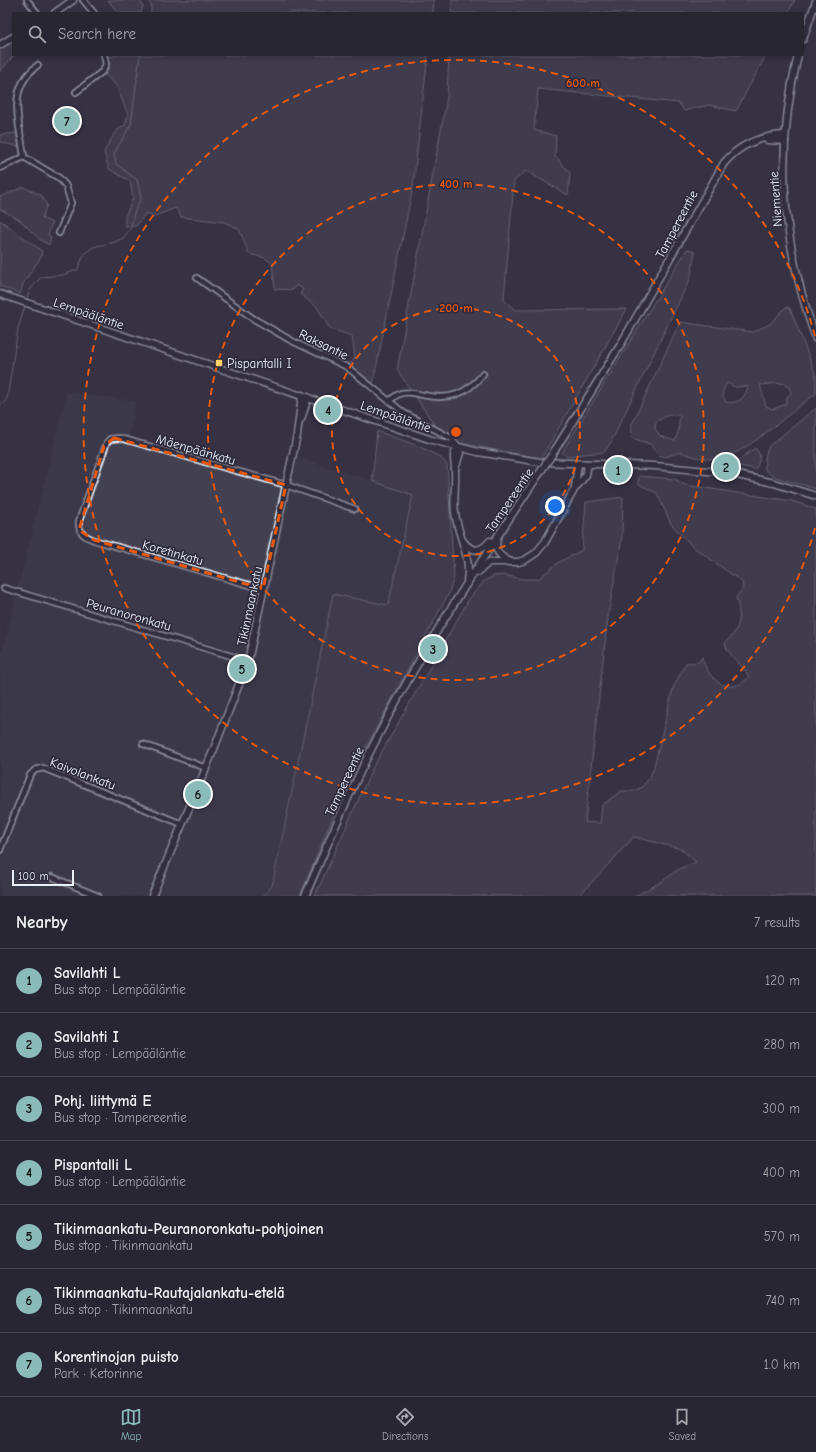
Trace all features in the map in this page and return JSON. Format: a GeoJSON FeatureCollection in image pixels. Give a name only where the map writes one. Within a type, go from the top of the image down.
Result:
{"type":"FeatureCollection","features":[{"type":"Feature","properties":{"kind":"main road"},"geometry":{"type":"LineString","coordinates":[[55,12],[73,0]]}},
{"type":"Feature","properties":{"kind":"main road"},"geometry":{"type":"LineString","coordinates":[[804,36],[816,1]]}},
{"type":"Feature","properties":{"kind":"main road"},"geometry":{"type":"LineString","coordinates":[[0,45],[12,38]]}},
{"type":"Feature","properties":{"kind":"main road","name":"Niementie"},"geometry":{"type":"LineString","coordinates":[[798,56],[789,96],[785,138],[784,174],[791,250],[799,284],[816,340]]}},
{"type":"Feature","properties":{"kind":"main road","name":"Tampereentie"},"geometry":{"type":"LineString","coordinates":[[305,896],[374,742],[426,649],[498,535],[555,450],[621,344],[683,238],[719,170],[735,150],[745,144],[760,139],[785,138]]}},
{"type":"Feature","properties":{"kind":"main road","name":"Lempääläntie"},"geometry":{"type":"LineString","coordinates":[[0,294],[458,447],[508,458],[578,464],[703,469],[762,480],[816,496]]}},
{"type":"Feature","properties":{"kind":"main road","name":"Tikinmaankatu"},"geometry":{"type":"LineString","coordinates":[[152,896],[206,768],[248,661],[305,396]]}},
{"type":"Feature","properties":{"kind":"main road"},"geometry":{"type":"LineString","coordinates":[[458,447],[453,453],[456,469],[454,501],[459,532],[469,567],[467,584]]}},
{"type":"Feature","properties":{"kind":"main road"},"geometry":{"type":"LineString","coordinates":[[574,490],[578,464]]}},
{"type":"Feature","properties":{"kind":"main road"},"geometry":{"type":"LineString","coordinates":[[462,591],[486,564],[495,561],[512,562],[525,560],[536,553],[545,542],[574,490],[586,475],[588,464]]}},
{"type":"Feature","properties":{"kind":"main road"},"geometry":{"type":"LineString","coordinates":[[459,532],[471,549],[480,550],[488,545],[498,529],[510,517]]}},
{"type":"Feature","properties":{"kind":"main road"},"geometry":{"type":"LineString","coordinates":[[498,535],[496,544],[498,552],[512,562]]}},
{"type":"Feature","properties":{"kind":"street"},"geometry":{"type":"LineString","coordinates":[[27,0],[35,12]]}},
{"type":"Feature","properties":{"kind":"street"},"geometry":{"type":"LineString","coordinates":[[83,0],[93,12]]}},
{"type":"Feature","properties":{"kind":"street"},"geometry":{"type":"LineString","coordinates":[[76,92],[103,71],[106,64],[104,56]]}},
{"type":"Feature","properties":{"kind":"street"},"geometry":{"type":"LineString","coordinates":[[38,65],[22,83],[16,107],[24,157],[59,178],[66,186],[71,203],[59,233]]}},
{"type":"Feature","properties":{"kind":"street"},"geometry":{"type":"LineString","coordinates":[[0,168],[24,157]]}},
{"type":"Feature","properties":{"kind":"street","name":"Raksantie"},"geometry":{"type":"LineString","coordinates":[[197,278],[254,319],[292,341],[347,367],[415,420],[451,438],[458,447]]}},
{"type":"Feature","properties":{"kind":"street"},"geometry":{"type":"LineString","coordinates":[[389,401],[400,393],[408,392],[437,398],[449,398],[467,390],[483,374]]}},
{"type":"Feature","properties":{"kind":"street","name":"Mäenpäänkatu"},"geometry":{"type":"LineString","coordinates":[[79,530],[80,521],[104,446],[110,439],[120,438],[286,486],[355,509]]}},
{"type":"Feature","properties":{"kind":"street","name":"Koretinkatu"},"geometry":{"type":"LineString","coordinates":[[79,530],[86,537],[94,540],[263,590]]}},
{"type":"Feature","properties":{"kind":"street","name":"Peuranoronkatu"},"geometry":{"type":"LineString","coordinates":[[4,588],[248,661]]}},
{"type":"Feature","properties":{"kind":"street"},"geometry":{"type":"LineString","coordinates":[[143,744],[206,768]]}},
{"type":"Feature","properties":{"kind":"street","name":"Kaivolankatu"},"geometry":{"type":"LineString","coordinates":[[0,850],[30,775],[35,770],[43,768],[182,824]]}},
{"type":"Feature","properties":{"kind":"street"},"geometry":{"type":"LineString","coordinates":[[52,877],[98,896]]}},
{"type":"Feature","properties":{"kind":"highlighted area"},"geometry":{"type":"Polygon","coordinates":[[[114,438],[286,485],[263,589],[94,540],[79,530],[104,446],[114,438]]]}},
{"type":"Feature","properties":{"kind":"shaded area"},"geometry":{"type":"Polygon","coordinates":[[[108,0],[140,0],[143,6],[141,12],[117,12],[108,0]]]}},
{"type":"Feature","properties":{"kind":"shaded area"},"geometry":{"type":"Polygon","coordinates":[[[148,0],[434,0],[433,12],[151,12],[151,5],[148,0]]]}},
{"type":"Feature","properties":{"kind":"shaded area"},"geometry":{"type":"Polygon","coordinates":[[[452,0],[795,0],[789,12],[451,12],[452,0]]]}},
{"type":"Feature","properties":{"kind":"shaded area"},"geometry":{"type":"Polygon","coordinates":[[[12,43],[13,56],[0,72],[0,49],[12,43]]]}},
{"type":"Feature","properties":{"kind":"shaded area"},"geometry":{"type":"Polygon","coordinates":[[[428,56],[413,187],[372,388],[347,367],[355,358],[352,336],[330,329],[317,307],[300,294],[303,289],[296,285],[293,290],[275,289],[272,263],[265,258],[249,254],[239,229],[224,222],[181,217],[176,208],[155,216],[146,213],[136,226],[125,226],[125,217],[133,198],[130,181],[109,169],[104,152],[115,132],[125,125],[128,115],[116,85],[105,75],[108,57],[428,56]]]}},
{"type":"Feature","properties":{"kind":"shaded area"},"geometry":{"type":"Polygon","coordinates":[[[449,56],[765,56],[736,111],[709,105],[684,111],[679,103],[538,89],[534,130],[556,136],[555,156],[570,173],[568,195],[526,171],[514,181],[504,300],[515,310],[627,309],[541,459],[445,440],[397,370],[447,97],[449,56]]]}},
{"type":"Feature","properties":{"kind":"shaded area"},"geometry":{"type":"Polygon","coordinates":[[[67,113],[73,115],[75,121],[73,127],[67,129],[61,127],[59,121],[61,115],[67,113]]]}},
{"type":"Feature","properties":{"kind":"shaded area"},"geometry":{"type":"Polygon","coordinates":[[[16,133],[19,147],[0,142],[0,135],[16,133]]]}},
{"type":"Feature","properties":{"kind":"shaded area"},"geometry":{"type":"Polygon","coordinates":[[[23,187],[41,195],[47,205],[42,218],[52,223],[48,235],[51,237],[49,245],[39,239],[20,220],[0,209],[0,197],[23,187]]]}},
{"type":"Feature","properties":{"kind":"shaded area"},"geometry":{"type":"Polygon","coordinates":[[[0,220],[42,251],[41,257],[24,282],[20,294],[0,286],[0,220]]]}},
{"type":"Feature","properties":{"kind":"shaded area"},"geometry":{"type":"Polygon","coordinates":[[[687,249],[695,253],[690,279],[610,444],[604,452],[566,456],[562,453],[567,444],[687,249]]]}},
{"type":"Feature","properties":{"kind":"shaded area"},"geometry":{"type":"Polygon","coordinates":[[[786,307],[790,308],[816,375],[816,394],[754,442],[728,456],[716,459],[702,458],[680,452],[666,457],[658,455],[650,444],[632,438],[631,426],[680,322],[752,332],[770,324],[786,307]],[[727,383],[723,392],[723,397],[726,402],[738,401],[743,397],[748,386],[735,387],[727,383]],[[783,383],[760,385],[766,406],[773,409],[786,404],[787,397],[791,393],[790,389],[783,383]],[[680,414],[666,416],[656,422],[655,429],[660,436],[675,441],[678,432],[680,414]]]}},
{"type":"Feature","properties":{"kind":"shaded area"},"geometry":{"type":"Polygon","coordinates":[[[67,392],[136,401],[129,438],[289,483],[295,456],[414,495],[388,605],[333,594],[272,886],[263,896],[0,896],[0,659],[67,392]]]}},
{"type":"Feature","properties":{"kind":"shaded area"},"geometry":{"type":"Polygon","coordinates":[[[816,408],[816,489],[770,474],[765,470],[765,463],[766,454],[770,445],[816,408]]]}},
{"type":"Feature","properties":{"kind":"shaded area"},"geometry":{"type":"Polygon","coordinates":[[[377,431],[426,449],[435,454],[447,465],[454,577],[449,593],[348,781],[300,896],[263,896],[272,886],[333,594],[388,605],[413,495],[372,481],[377,431]]]}},
{"type":"Feature","properties":{"kind":"shaded area"},"geometry":{"type":"Polygon","coordinates":[[[755,448],[759,453],[760,458],[755,469],[740,466],[737,461],[755,448]]]}},
{"type":"Feature","properties":{"kind":"shaded area"},"geometry":{"type":"Polygon","coordinates":[[[639,476],[675,479],[685,485],[792,501],[816,509],[816,896],[635,896],[661,882],[679,869],[696,862],[681,849],[634,837],[579,896],[315,896],[373,767],[469,599],[484,581],[494,576],[504,575],[522,579],[538,579],[559,562],[582,550],[586,502],[623,497],[622,538],[608,616],[585,822],[600,823],[602,805],[621,791],[634,791],[642,787],[650,777],[654,767],[673,688],[686,663],[699,662],[702,657],[709,673],[714,679],[720,684],[727,686],[734,686],[749,677],[729,652],[725,643],[735,632],[739,622],[739,610],[736,597],[743,588],[742,582],[692,546],[671,524],[657,493],[638,484],[639,476]]]}},
{"type":"Feature","properties":{"kind":"waterway"},"geometry":{"type":"LineString","coordinates":[[26,301],[30,290],[41,277],[63,275],[77,270],[85,253],[93,247],[115,242],[123,238],[131,228],[134,213],[141,198],[137,180],[116,164],[114,154],[131,124],[140,56]]}},
{"type":"Feature","properties":{"kind":"waterway"},"geometry":{"type":"LineString","coordinates":[[0,406],[7,399],[18,328],[25,306]]}},
{"type":"Feature","properties":{"kind":"place","name":"Korentinojan puisto"},"geometry":{"type":"Point","coordinates":[67,121]}},
{"type":"Feature","properties":{"kind":"place","name":"Pispantalli I"},"geometry":{"type":"Point","coordinates":[219,363]}},
{"type":"Feature","properties":{"kind":"place","name":"Pispantalli L"},"geometry":{"type":"Point","coordinates":[328,410]}},
{"type":"Feature","properties":{"kind":"place","name":"Savilahti I"},"geometry":{"type":"Point","coordinates":[726,467]}},
{"type":"Feature","properties":{"kind":"place","name":"Savilahti L"},"geometry":{"type":"Point","coordinates":[618,470]}},
{"type":"Feature","properties":{"kind":"place","name":"Pohj. liittymä E"},"geometry":{"type":"Point","coordinates":[433,649]}},
{"type":"Feature","properties":{"kind":"place","name":"Tikinmaankatu-Peuranoronkatu-pohjoinen"},"geometry":{"type":"Point","coordinates":[242,669]}},
{"type":"Feature","properties":{"kind":"place","name":"Tikinmaankatu-Rautajalankatu-etelä"},"geometry":{"type":"Point","coordinates":[198,794]}}]}
